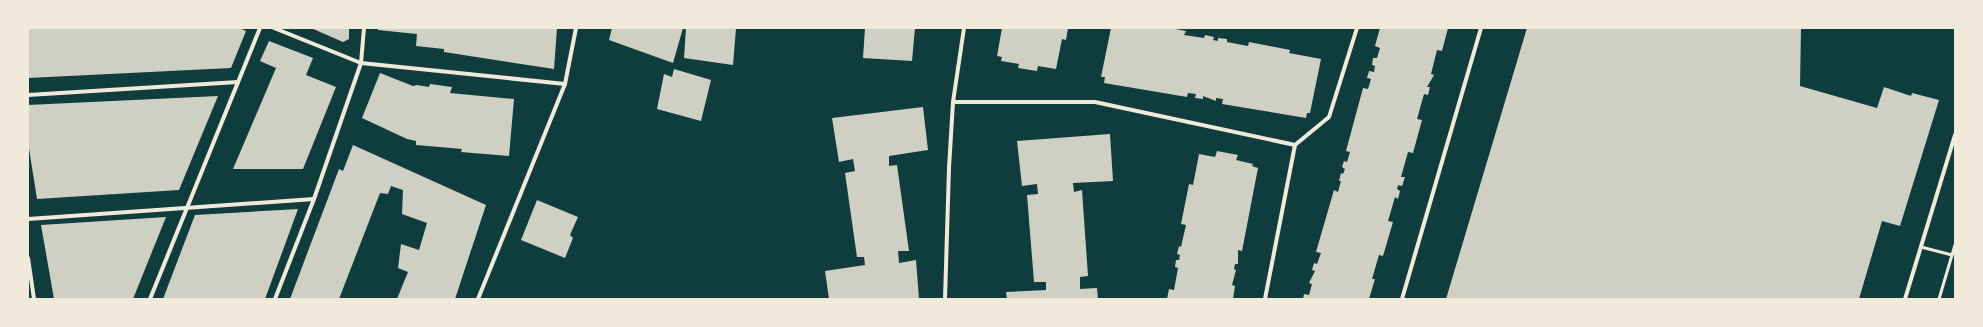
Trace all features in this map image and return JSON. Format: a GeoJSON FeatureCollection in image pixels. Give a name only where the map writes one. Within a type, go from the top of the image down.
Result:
{"type":"FeatureCollection","features":[{"type":"Feature","properties":{"kind":"street"},"geometry":{"type":"LineString","coordinates":[[150,299],[260,28]]}},
{"type":"Feature","properties":{"kind":"street"},"geometry":{"type":"LineString","coordinates":[[274,28],[361,63],[565,84]]}},
{"type":"Feature","properties":{"kind":"street"},"geometry":{"type":"LineString","coordinates":[[275,299],[314,199],[361,63],[364,28]]}},
{"type":"Feature","properties":{"kind":"street"},"geometry":{"type":"LineString","coordinates":[[478,299],[565,84],[576,28]]}},
{"type":"Feature","properties":{"kind":"street"},"geometry":{"type":"LineString","coordinates":[[945,299],[948,183],[953,102],[964,28]]}},
{"type":"Feature","properties":{"kind":"street"},"geometry":{"type":"LineString","coordinates":[[1265,299],[1295,145],[1329,117],[1356,28]]}},
{"type":"Feature","properties":{"kind":"street"},"geometry":{"type":"LineString","coordinates":[[1402,299],[1481,28]]}},
{"type":"Feature","properties":{"kind":"street"},"geometry":{"type":"LineString","coordinates":[[28,95],[238,82]]}},
{"type":"Feature","properties":{"kind":"street"},"geometry":{"type":"LineString","coordinates":[[953,102],[1095,102],[1295,145]]}},
{"type":"Feature","properties":{"kind":"street"},"geometry":{"type":"LineString","coordinates":[[1905,299],[1955,135]]}},
{"type":"Feature","properties":{"kind":"street"},"geometry":{"type":"LineString","coordinates":[[28,220],[314,199]]}},
{"type":"Feature","properties":{"kind":"street"},"geometry":{"type":"LineString","coordinates":[[28,258],[34,299]]}},
{"type":"Feature","properties":{"kind":"lane"},"geometry":{"type":"LineString","coordinates":[[1939,299],[1955,245]]}},
{"type":"Feature","properties":{"kind":"lane"},"geometry":{"type":"LineString","coordinates":[[1921,247],[1952,255]]}},
{"type":"Feature","properties":{"kind":"building"},"geometry":{"type":"Polygon","coordinates":[[[28,28],[239,28],[246,31],[231,68],[28,78],[28,28]]]}},
{"type":"Feature","properties":{"kind":"building"},"geometry":{"type":"Polygon","coordinates":[[[311,28],[349,28],[349,39],[343,42],[311,28]]]}},
{"type":"Feature","properties":{"kind":"building"},"geometry":{"type":"Polygon","coordinates":[[[378,28],[557,28],[554,69],[444,52],[444,49],[416,46],[417,34],[378,30],[378,28]]]}},
{"type":"Feature","properties":{"kind":"building"},"geometry":{"type":"Polygon","coordinates":[[[612,28],[683,28],[673,63],[609,40],[612,28]]]}},
{"type":"Feature","properties":{"kind":"building"},"geometry":{"type":"Polygon","coordinates":[[[686,28],[736,28],[733,65],[684,58],[686,28]]]}},
{"type":"Feature","properties":{"kind":"building"},"geometry":{"type":"Polygon","coordinates":[[[865,28],[915,28],[912,61],[863,58],[865,28]]]}},
{"type":"Feature","properties":{"kind":"building"},"geometry":{"type":"Polygon","coordinates":[[[1002,28],[1068,28],[1066,40],[1062,39],[1056,69],[1038,66],[1037,71],[1018,68],[1019,64],[1001,61],[1002,57],[997,56],[1002,28]]]}},
{"type":"Feature","properties":{"kind":"building"},"geometry":{"type":"Polygon","coordinates":[[[1111,28],[1170,28],[1186,31],[1184,35],[1204,38],[1205,35],[1214,37],[1213,40],[1218,41],[1218,38],[1227,39],[1227,42],[1248,46],[1249,42],[1290,50],[1289,53],[1321,59],[1310,113],[1307,113],[1306,118],[1222,104],[1223,99],[1216,98],[1216,101],[1203,96],[1203,99],[1195,98],[1196,94],[1188,93],[1187,97],[1104,83],[1105,77],[1101,77],[1111,28]]]}},
{"type":"Feature","properties":{"kind":"building"},"geometry":{"type":"Polygon","coordinates":[[[1380,28],[1448,28],[1442,51],[1437,50],[1431,74],[1434,75],[1427,87],[1430,87],[1428,95],[1424,94],[1417,119],[1422,120],[1413,153],[1408,152],[1401,177],[1405,177],[1402,186],[1398,185],[1397,189],[1400,191],[1398,199],[1395,197],[1388,221],[1393,222],[1383,256],[1379,255],[1372,279],[1375,279],[1369,299],[1303,299],[1304,294],[1309,295],[1312,284],[1309,283],[1315,271],[1312,270],[1314,263],[1317,264],[1321,253],[1316,252],[1334,190],[1338,192],[1341,181],[1339,181],[1341,173],[1343,174],[1345,169],[1342,167],[1344,161],[1347,162],[1350,152],[1346,151],[1363,88],[1368,89],[1371,79],[1367,78],[1369,71],[1374,72],[1375,66],[1372,65],[1373,58],[1377,58],[1380,48],[1375,46],[1380,28]]]}},
{"type":"Feature","properties":{"kind":"building"},"geometry":{"type":"Polygon","coordinates":[[[1527,28],[1801,28],[1800,86],[1877,108],[1884,87],[1911,96],[1912,93],[1939,100],[1900,226],[1882,221],[1859,299],[1446,299],[1527,28]]]}},
{"type":"Feature","properties":{"kind":"building"},"geometry":{"type":"Polygon","coordinates":[[[269,41],[313,58],[306,75],[336,87],[303,169],[233,169],[276,68],[260,61],[269,41]]]}},
{"type":"Feature","properties":{"kind":"building"},"geometry":{"type":"Polygon","coordinates":[[[674,69],[711,80],[701,121],[657,109],[664,74],[672,77],[674,69]]]}},
{"type":"Feature","properties":{"kind":"building"},"geometry":{"type":"Polygon","coordinates":[[[380,73],[413,86],[417,85],[429,87],[430,84],[452,87],[450,93],[514,99],[509,156],[461,152],[462,149],[416,145],[416,141],[407,139],[362,118],[380,73]]]}},
{"type":"Feature","properties":{"kind":"building"},"geometry":{"type":"Polygon","coordinates":[[[218,96],[179,190],[37,199],[28,142],[28,105],[218,96]]]}},
{"type":"Feature","properties":{"kind":"building"},"geometry":{"type":"Polygon","coordinates":[[[923,107],[928,150],[889,156],[889,166],[897,165],[909,251],[898,251],[899,263],[916,260],[919,299],[829,299],[825,271],[865,265],[864,257],[857,257],[845,173],[855,171],[853,159],[839,162],[832,118],[923,107]]]}},
{"type":"Feature","properties":{"kind":"building"},"geometry":{"type":"Polygon","coordinates":[[[1110,134],[1113,181],[1073,183],[1074,192],[1082,190],[1088,276],[1080,277],[1080,289],[1097,288],[1098,299],[1007,299],[1006,292],[1046,290],[1046,282],[1034,282],[1027,195],[1038,194],[1037,184],[1022,186],[1017,141],[1110,134]]]}},
{"type":"Feature","properties":{"kind":"building"},"geometry":{"type":"Polygon","coordinates":[[[353,145],[486,205],[455,299],[397,299],[408,272],[398,268],[401,244],[419,250],[427,223],[402,214],[403,190],[391,186],[388,194],[380,193],[339,299],[290,299],[339,169],[343,171],[353,145]]]}},
{"type":"Feature","properties":{"kind":"building"},"geometry":{"type":"Polygon","coordinates":[[[1217,151],[1238,155],[1236,160],[1253,164],[1252,166],[1258,168],[1242,251],[1238,250],[1238,264],[1235,264],[1234,269],[1236,270],[1232,285],[1235,286],[1233,299],[1167,299],[1169,289],[1174,290],[1178,268],[1175,267],[1176,260],[1179,260],[1180,255],[1177,254],[1179,246],[1181,247],[1186,225],[1181,224],[1189,184],[1193,185],[1199,154],[1215,157],[1217,151]]]}},
{"type":"Feature","properties":{"kind":"building"},"geometry":{"type":"Polygon","coordinates":[[[537,200],[578,217],[570,235],[573,238],[565,258],[521,240],[537,200]]]}},
{"type":"Feature","properties":{"kind":"building"},"geometry":{"type":"Polygon","coordinates":[[[298,209],[265,299],[163,299],[195,215],[298,209]]]}},
{"type":"Feature","properties":{"kind":"building"},"geometry":{"type":"Polygon","coordinates":[[[166,217],[133,299],[54,299],[41,225],[166,217]]]}}]}
